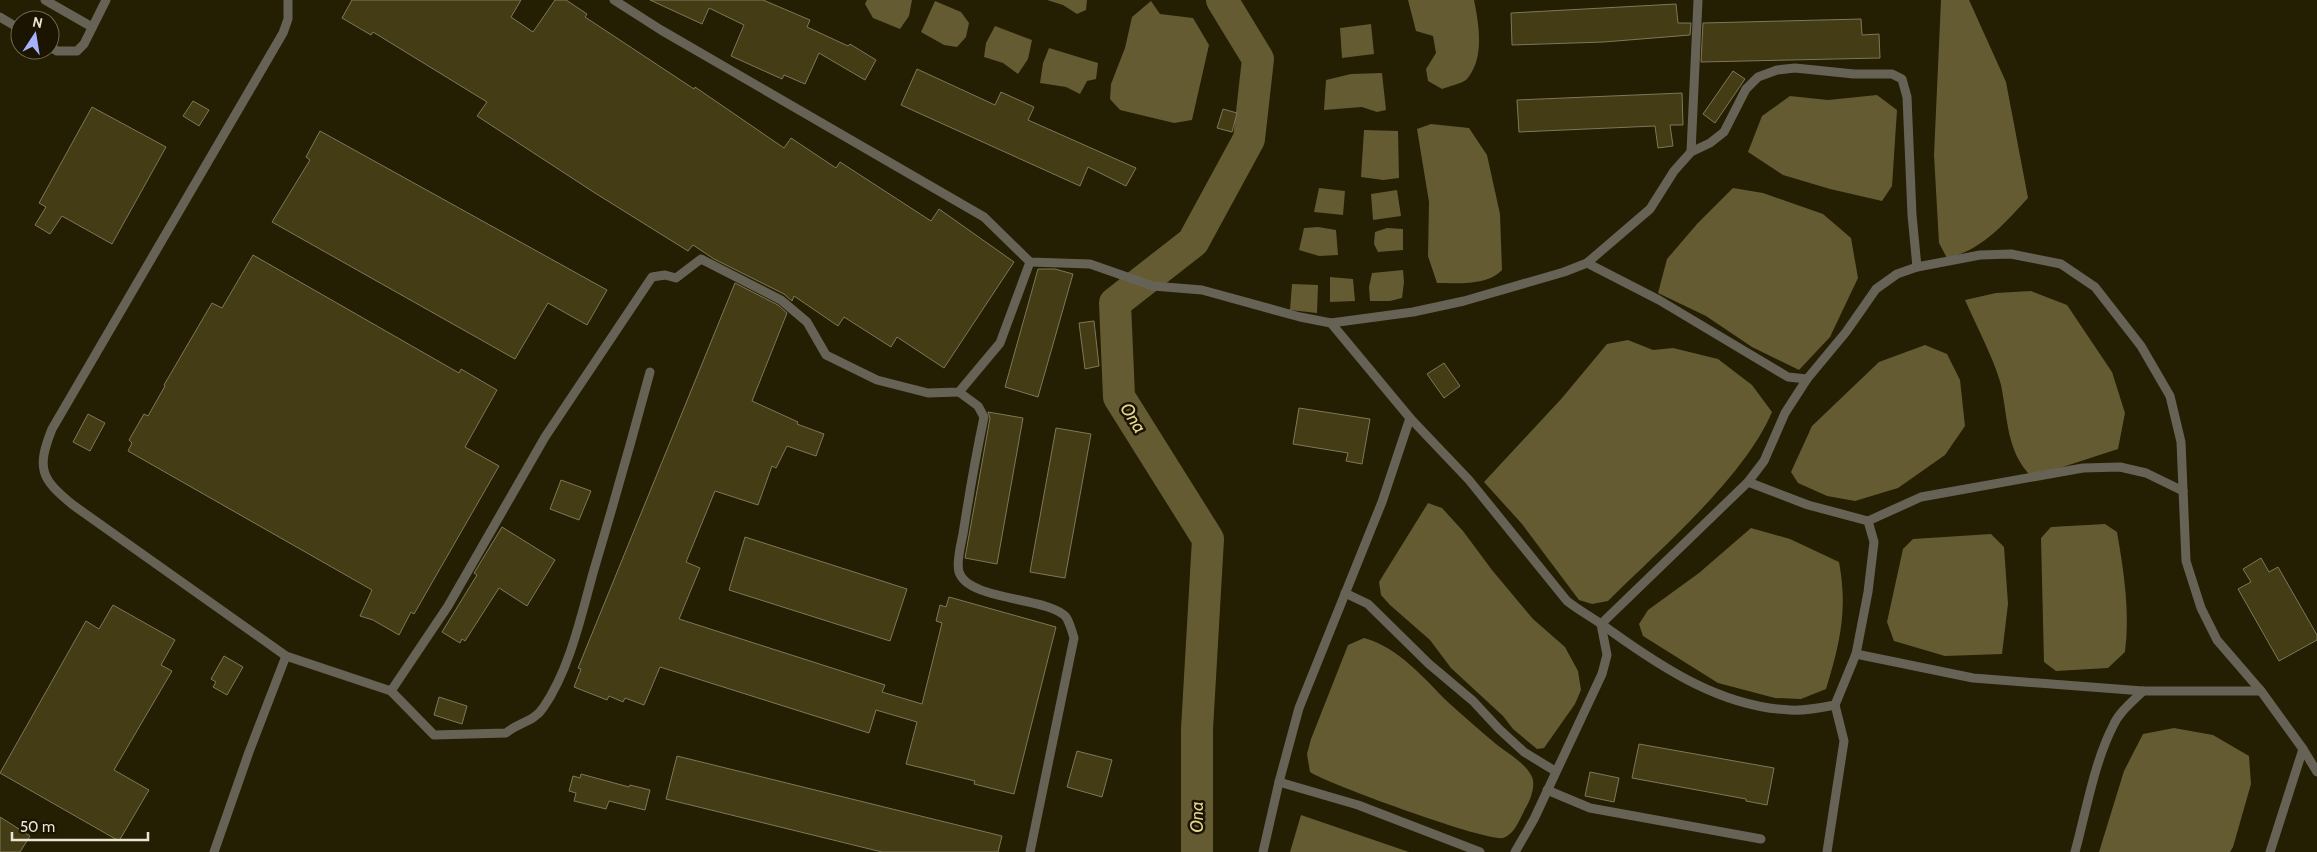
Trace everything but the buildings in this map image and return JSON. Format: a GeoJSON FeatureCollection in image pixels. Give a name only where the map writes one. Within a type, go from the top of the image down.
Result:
{"type":"FeatureCollection","features":[{"type":"Feature","properties":{"kind":"lane"},"geometry":{"type":"LineString","coordinates":[[45,0],[92,27]]}},
{"type":"Feature","properties":{"kind":"lane"},"geometry":{"type":"LineString","coordinates":[[60,51],[77,51],[84,44],[106,0]]}},
{"type":"Feature","properties":{"kind":"lane"},"geometry":{"type":"LineString","coordinates":[[288,0],[288,19],[283,33],[52,429],[43,450],[42,467],[50,486],[73,505],[286,656],[391,691],[434,735],[506,733],[514,726],[520,725],[542,711],[552,694],[576,635],[650,372]]}},
{"type":"Feature","properties":{"kind":"lane"},"geometry":{"type":"LineString","coordinates":[[614,0],[661,30],[984,217],[1030,262],[1090,264],[1153,286],[1202,290],[1300,317],[1331,323],[1413,312],[1464,301],[1564,272],[1587,263],[1650,209],[1674,171],[1691,152],[1710,143],[1724,132],[1746,89],[1758,78],[1777,70],[1795,68],[1854,74],[1892,74],[1902,79],[1907,97],[1912,215],[1917,267]]}},
{"type":"Feature","properties":{"kind":"lane"},"geometry":{"type":"LineString","coordinates":[[1691,152],[1698,0]]}},
{"type":"Feature","properties":{"kind":"lane"},"geometry":{"type":"LineString","coordinates":[[1601,624],[1748,482],[1764,461],[1785,412],[1807,379],[1846,332],[1876,289],[1897,274],[1917,267],[1980,255],[2012,254],[2061,264],[2095,287],[2141,346],[2170,396],[2181,442],[2186,561],[2201,608],[2217,640],[2261,691],[2303,749],[2317,772]]}},
{"type":"Feature","properties":{"kind":"lane"},"geometry":{"type":"LineString","coordinates":[[391,691],[448,606],[545,437],[652,278],[665,275],[676,278],[701,259],[781,300],[807,322],[826,355],[887,382],[928,393],[959,392],[978,406],[984,417],[966,518],[959,572],[964,579],[989,593],[1048,607],[1059,612],[1066,617],[1074,638],[1030,852]]}},
{"type":"Feature","properties":{"kind":"lane"},"geometry":{"type":"LineString","coordinates":[[959,392],[1000,343],[1030,262]]}},
{"type":"Feature","properties":{"kind":"lane"},"geometry":{"type":"LineString","coordinates":[[1587,263],[1652,296],[1782,374],[1788,377],[1807,379]]}},
{"type":"Feature","properties":{"kind":"lane"},"geometry":{"type":"LineString","coordinates":[[1331,323],[1410,418],[1469,480],[1567,601],[1667,668],[1714,693],[1752,705],[1789,710],[1835,705]]}},
{"type":"Feature","properties":{"kind":"lane"},"geometry":{"type":"LineString","coordinates":[[1263,852],[1299,708],[1382,502],[1410,418]]}},
{"type":"Feature","properties":{"kind":"lane"},"geometry":{"type":"LineString","coordinates":[[1748,482],[1808,505],[1868,521],[1921,498],[2083,468],[2120,467],[2146,473],[2183,491]]}},
{"type":"Feature","properties":{"kind":"lane"},"geometry":{"type":"LineString","coordinates":[[1827,852],[1844,742],[1835,705],[1856,654],[1874,552],[1873,533],[1868,521]]}},
{"type":"Feature","properties":{"kind":"lane"},"geometry":{"type":"LineString","coordinates":[[1345,593],[1368,604],[1429,664],[1473,701],[1524,752],[1555,771]]}},
{"type":"Feature","properties":{"kind":"lane"},"geometry":{"type":"LineString","coordinates":[[1516,852],[1602,674],[1607,655],[1601,624]]}},
{"type":"Feature","properties":{"kind":"lane"},"geometry":{"type":"LineString","coordinates":[[1856,654],[1972,678],[2143,691],[2261,691]]}},
{"type":"Feature","properties":{"kind":"lane"},"geometry":{"type":"LineString","coordinates":[[214,852],[249,752],[286,656]]}},
{"type":"Feature","properties":{"kind":"lane"},"geometry":{"type":"LineString","coordinates":[[2075,852],[2098,766],[2112,726],[2143,691]]}},
{"type":"Feature","properties":{"kind":"lane"},"geometry":{"type":"LineString","coordinates":[[2270,852],[2303,749]]}},
{"type":"Feature","properties":{"kind":"lane"},"geometry":{"type":"LineString","coordinates":[[1279,782],[1358,805],[1480,852]]}},
{"type":"Feature","properties":{"kind":"lane"},"geometry":{"type":"LineString","coordinates":[[1547,790],[1590,808],[1761,839]]}},
{"type":"Feature","properties":{"kind":"shaded area"},"geometry":{"type":"Polygon","coordinates":[[[867,0],[912,0],[909,16],[900,29],[873,18],[865,4],[867,0]]]}},
{"type":"Feature","properties":{"kind":"shaded area"},"geometry":{"type":"Polygon","coordinates":[[[1047,0],[1087,0],[1086,10],[1077,14],[1063,5],[1047,0]]]}},
{"type":"Feature","properties":{"kind":"shaded area"},"geometry":{"type":"Polygon","coordinates":[[[1408,0],[1474,0],[1479,30],[1478,51],[1473,71],[1465,81],[1442,89],[1428,81],[1426,69],[1436,53],[1433,36],[1416,31],[1408,0]]]}},
{"type":"Feature","properties":{"kind":"shaded area"},"geometry":{"type":"Polygon","coordinates":[[[1941,0],[1969,0],[2006,82],[2028,198],[1982,243],[1947,258],[1939,243],[1934,155],[1941,0]]]}},
{"type":"Feature","properties":{"kind":"shaded area"},"geometry":{"type":"Polygon","coordinates":[[[935,1],[961,12],[969,23],[966,37],[957,47],[944,45],[921,32],[935,1]]]}},
{"type":"Feature","properties":{"kind":"shaded area"},"geometry":{"type":"Polygon","coordinates":[[[1151,1],[1160,14],[1193,18],[1209,45],[1192,120],[1174,123],[1120,110],[1110,99],[1111,84],[1125,48],[1132,17],[1151,1]]]}},
{"type":"Feature","properties":{"kind":"shaded area"},"geometry":{"type":"Polygon","coordinates":[[[1371,24],[1374,54],[1342,58],[1340,28],[1371,24]]]}},
{"type":"Feature","properties":{"kind":"shaded area"},"geometry":{"type":"Polygon","coordinates":[[[995,26],[1032,40],[1028,59],[1018,74],[1003,63],[984,57],[986,43],[995,26]]]}},
{"type":"Feature","properties":{"kind":"shaded area"},"geometry":{"type":"Polygon","coordinates":[[[1049,48],[1098,63],[1096,79],[1087,81],[1080,94],[1066,87],[1040,83],[1043,63],[1049,48]]]}},
{"type":"Feature","properties":{"kind":"shaded area"},"geometry":{"type":"Polygon","coordinates":[[[1382,73],[1386,110],[1377,112],[1362,107],[1324,110],[1326,80],[1351,74],[1382,73]]]}},
{"type":"Feature","properties":{"kind":"shaded area"},"geometry":{"type":"Polygon","coordinates":[[[1877,95],[1897,110],[1892,186],[1882,201],[1830,189],[1783,175],[1748,152],[1762,116],[1790,96],[1828,100],[1877,95]]]}},
{"type":"Feature","properties":{"kind":"shaded area"},"geometry":{"type":"Polygon","coordinates":[[[1431,124],[1469,128],[1487,155],[1500,214],[1502,270],[1488,279],[1472,283],[1437,283],[1428,256],[1429,202],[1417,129],[1431,124]]]}},
{"type":"Feature","properties":{"kind":"shaded area"},"geometry":{"type":"Polygon","coordinates":[[[1364,130],[1398,131],[1399,178],[1383,180],[1361,177],[1364,130]]]}},
{"type":"Feature","properties":{"kind":"shaded area"},"geometry":{"type":"Polygon","coordinates":[[[1319,188],[1345,191],[1343,215],[1314,212],[1319,188]]]}},
{"type":"Feature","properties":{"kind":"shaded area"},"geometry":{"type":"Polygon","coordinates":[[[1733,188],[1763,193],[1823,214],[1851,238],[1858,278],[1830,337],[1799,370],[1752,347],[1706,316],[1658,293],[1667,259],[1697,224],[1733,188]]]}},
{"type":"Feature","properties":{"kind":"shaded area"},"geometry":{"type":"Polygon","coordinates":[[[1397,190],[1401,216],[1373,220],[1371,194],[1397,190]]]}},
{"type":"Feature","properties":{"kind":"shaded area"},"geometry":{"type":"Polygon","coordinates":[[[1318,227],[1336,230],[1338,255],[1319,256],[1299,250],[1304,228],[1318,227]]]}},
{"type":"Feature","properties":{"kind":"shaded area"},"geometry":{"type":"Polygon","coordinates":[[[1387,228],[1403,229],[1403,250],[1378,252],[1374,244],[1375,232],[1387,228]]]}},
{"type":"Feature","properties":{"kind":"shaded area"},"geometry":{"type":"Polygon","coordinates":[[[1403,270],[1402,298],[1390,301],[1370,301],[1369,287],[1372,273],[1403,270]]]}},
{"type":"Feature","properties":{"kind":"shaded area"},"geometry":{"type":"Polygon","coordinates":[[[1330,277],[1353,279],[1355,301],[1330,302],[1330,277]]]}},
{"type":"Feature","properties":{"kind":"shaded area"},"geometry":{"type":"Polygon","coordinates":[[[1292,284],[1318,285],[1317,313],[1290,310],[1292,284]]]}},
{"type":"Feature","properties":{"kind":"shaded area"},"geometry":{"type":"Polygon","coordinates":[[[2031,291],[2067,305],[2112,372],[2125,413],[2118,449],[2032,477],[2017,457],[2009,434],[1998,375],[1965,300],[1996,293],[2031,291]]]}},
{"type":"Feature","properties":{"kind":"shaded area"},"geometry":{"type":"Polygon","coordinates":[[[1628,340],[1653,350],[1673,348],[1718,359],[1752,385],[1772,412],[1759,437],[1742,462],[1699,512],[1608,601],[1592,604],[1579,600],[1522,524],[1484,482],[1562,398],[1607,344],[1628,340]]]}},
{"type":"Feature","properties":{"kind":"shaded area"},"geometry":{"type":"Polygon","coordinates":[[[1925,345],[1947,354],[1960,380],[1965,426],[1945,455],[1898,488],[1855,501],[1827,496],[1798,483],[1791,472],[1812,426],[1879,362],[1925,345]]]}},
{"type":"Feature","properties":{"kind":"shaded area"},"geometry":{"type":"Polygon","coordinates":[[[1428,503],[1442,508],[1463,531],[1492,570],[1533,619],[1565,647],[1578,671],[1581,690],[1575,704],[1544,748],[1537,749],[1513,729],[1503,716],[1451,668],[1430,640],[1381,595],[1379,582],[1428,503]]]}},
{"type":"Feature","properties":{"kind":"shaded area"},"geometry":{"type":"Polygon","coordinates":[[[2105,524],[2117,532],[2122,562],[2127,607],[2125,652],[2108,668],[2056,671],[2044,662],[2041,538],[2051,527],[2105,524]]]}},
{"type":"Feature","properties":{"kind":"shaded area"},"geometry":{"type":"Polygon","coordinates":[[[1751,528],[1790,539],[1839,562],[1842,579],[1843,611],[1839,641],[1831,672],[1826,689],[1801,699],[1775,698],[1718,683],[1643,636],[1639,624],[1648,610],[1699,573],[1751,528]]]}},
{"type":"Feature","properties":{"kind":"shaded area"},"geometry":{"type":"Polygon","coordinates":[[[1991,534],[2004,547],[2008,604],[2002,654],[1945,656],[1894,641],[1887,622],[1903,549],[1913,539],[1991,534]]]}},
{"type":"Feature","properties":{"kind":"shaded area"},"geometry":{"type":"Polygon","coordinates":[[[1364,638],[1377,642],[1411,665],[1450,704],[1521,763],[1529,772],[1533,781],[1533,789],[1527,806],[1510,834],[1503,838],[1469,831],[1407,811],[1310,772],[1307,754],[1311,739],[1348,645],[1364,638]]]}},
{"type":"Feature","properties":{"kind":"shaded area"},"geometry":{"type":"Polygon","coordinates":[[[2174,728],[2213,735],[2249,756],[2251,784],[2230,852],[2099,852],[2124,771],[2143,734],[2174,728]]]}},
{"type":"Feature","properties":{"kind":"shaded area"},"geometry":{"type":"Polygon","coordinates":[[[1301,815],[1409,852],[1290,852],[1301,815]]]}},
{"type":"Feature","properties":{"kind":"waterway","name":"Ona"},"geometry":{"type":"LineString","coordinates":[[1197,852],[1197,729],[1208,539],[1119,397],[1115,303],[1193,242],[1249,139],[1258,59],[1222,0]]}}]}
